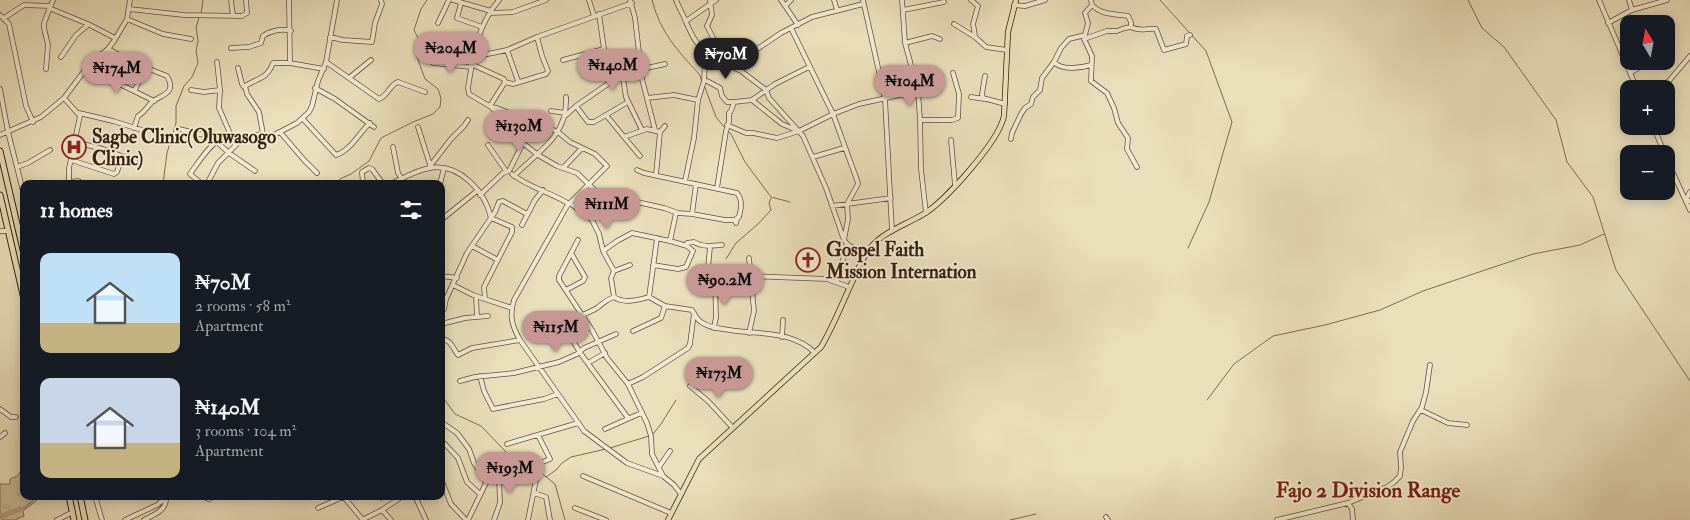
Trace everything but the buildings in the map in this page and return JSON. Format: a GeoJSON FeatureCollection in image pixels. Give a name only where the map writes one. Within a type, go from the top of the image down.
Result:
{"type":"FeatureCollection","features":[{"type":"Feature","properties":{"kind":"highway"},"geometry":{"type":"LineString","coordinates":[[0,151],[20,237]]}},
{"type":"Feature","properties":{"kind":"highway"},"geometry":{"type":"LineString","coordinates":[[0,195],[20,282]]}},
{"type":"Feature","properties":{"kind":"highway"},"geometry":{"type":"LineString","coordinates":[[70,500],[74,520]]}},
{"type":"Feature","properties":{"kind":"highway"},"geometry":{"type":"LineString","coordinates":[[81,500],[85,520]]}},
{"type":"Feature","properties":{"kind":"main road"},"geometry":{"type":"LineString","coordinates":[[668,520],[699,458],[815,353],[829,334],[868,250],[892,231],[926,213],[955,186],[999,130],[1003,122],[1005,104],[1009,26],[1015,2]]}},
{"type":"Feature","properties":{"kind":"street"},"geometry":{"type":"LineString","coordinates":[[46,69],[48,46],[44,28],[49,7],[53,0]]}},
{"type":"Feature","properties":{"kind":"street"},"geometry":{"type":"LineString","coordinates":[[0,135],[42,117],[64,98],[91,62],[108,49],[126,19],[130,0]]}},
{"type":"Feature","properties":{"kind":"street"},"geometry":{"type":"LineString","coordinates":[[231,0],[233,16]]}},
{"type":"Feature","properties":{"kind":"street"},"geometry":{"type":"LineString","coordinates":[[129,9],[184,15],[233,16],[245,15],[247,10],[246,0]]}},
{"type":"Feature","properties":{"kind":"street"},"geometry":{"type":"LineString","coordinates":[[289,0],[290,63]]}},
{"type":"Feature","properties":{"kind":"street"},"geometry":{"type":"LineString","coordinates":[[209,180],[218,163],[235,145],[248,137],[263,134],[270,136],[303,119],[312,106],[315,88],[326,62],[337,0]]}},
{"type":"Feature","properties":{"kind":"street"},"geometry":{"type":"LineString","coordinates":[[330,37],[372,42],[375,23],[382,4],[381,0]]}},
{"type":"Feature","properties":{"kind":"street"},"geometry":{"type":"LineString","coordinates":[[438,23],[451,0],[490,12],[513,12],[530,2],[546,0]]}},
{"type":"Feature","properties":{"kind":"street"},"geometry":{"type":"LineString","coordinates":[[499,0],[482,27],[474,47],[468,92],[490,107],[516,133],[523,143],[538,155],[577,173],[610,206],[619,198],[664,208],[676,213],[725,220],[735,220],[740,214],[741,207],[737,193],[637,170]]}},
{"type":"Feature","properties":{"kind":"street"},"geometry":{"type":"LineString","coordinates":[[589,0],[594,16]]}},
{"type":"Feature","properties":{"kind":"street"},"geometry":{"type":"LineString","coordinates":[[676,0],[694,40],[701,47],[710,50],[718,48]]}},
{"type":"Feature","properties":{"kind":"street"},"geometry":{"type":"LineString","coordinates":[[686,21],[710,2],[716,0]]}},
{"type":"Feature","properties":{"kind":"street"},"geometry":{"type":"LineString","coordinates":[[781,0],[798,24]]}},
{"type":"Feature","properties":{"kind":"street"},"geometry":{"type":"LineString","coordinates":[[785,6],[791,0]]}},
{"type":"Feature","properties":{"kind":"street"},"geometry":{"type":"LineString","coordinates":[[834,0],[837,10]]}},
{"type":"Feature","properties":{"kind":"street"},"geometry":{"type":"LineString","coordinates":[[902,0],[905,43],[918,91],[921,169],[926,213]]}},
{"type":"Feature","properties":{"kind":"street"},"geometry":{"type":"LineString","coordinates":[[971,0],[978,6],[973,24],[975,36]]}},
{"type":"Feature","properties":{"kind":"street"},"geometry":{"type":"LineString","coordinates":[[1015,2],[1025,6],[1045,0]]}},
{"type":"Feature","properties":{"kind":"street"},"geometry":{"type":"LineString","coordinates":[[1599,0],[1633,80]]}},
{"type":"Feature","properties":{"kind":"street"},"geometry":{"type":"LineString","coordinates":[[1629,0],[1632,10]]}},
{"type":"Feature","properties":{"kind":"street"},"geometry":{"type":"LineString","coordinates":[[1608,23],[1632,10],[1667,0]]}},
{"type":"Feature","properties":{"kind":"street"},"geometry":{"type":"LineString","coordinates":[[473,58],[507,50],[631,1],[647,98],[655,130]]}},
{"type":"Feature","properties":{"kind":"street"},"geometry":{"type":"LineString","coordinates":[[710,2],[712,16],[707,26],[730,68],[741,71],[766,90],[769,98],[803,136],[846,243],[857,249],[868,250]]}},
{"type":"Feature","properties":{"kind":"street"},"geometry":{"type":"LineString","coordinates":[[730,68],[798,24],[817,15],[863,2],[885,98],[892,231]]}},
{"type":"Feature","properties":{"kind":"street"},"geometry":{"type":"LineString","coordinates":[[903,10],[941,2]]}},
{"type":"Feature","properties":{"kind":"street"},"geometry":{"type":"LineString","coordinates":[[1131,27],[1131,22],[1126,15],[1109,13],[1095,8],[1091,2],[1085,13],[1088,23],[1084,37],[1092,56],[1091,81],[1106,93],[1118,117],[1118,123],[1128,138],[1127,150],[1138,167]]}},
{"type":"Feature","properties":{"kind":"street"},"geometry":{"type":"LineString","coordinates":[[461,3],[457,18],[482,27]]}},
{"type":"Feature","properties":{"kind":"street"},"geometry":{"type":"LineString","coordinates":[[4,18],[24,5],[49,7],[115,38]]}},
{"type":"Feature","properties":{"kind":"street"},"geometry":{"type":"LineString","coordinates":[[599,14],[604,49],[623,79],[626,97],[642,130]]}},
{"type":"Feature","properties":{"kind":"street"},"geometry":{"type":"LineString","coordinates":[[0,15],[8,24],[26,106],[33,122]]}},
{"type":"Feature","properties":{"kind":"street"},"geometry":{"type":"LineString","coordinates":[[126,19],[163,34],[191,39]]}},
{"type":"Feature","properties":{"kind":"street"},"geometry":{"type":"LineString","coordinates":[[61,57],[76,35],[88,24]]}},
{"type":"Feature","properties":{"kind":"street"},"geometry":{"type":"LineString","coordinates":[[954,24],[975,36],[986,47],[1007,50]]}},
{"type":"Feature","properties":{"kind":"street"},"geometry":{"type":"LineString","coordinates":[[1011,139],[1021,114],[1031,104],[1040,90],[1042,78],[1069,39],[1131,27],[1143,31],[1156,29],[1164,50],[1186,44],[1187,36],[1190,34]]}},
{"type":"Feature","properties":{"kind":"street"},"geometry":{"type":"LineString","coordinates":[[791,28],[833,114],[858,184],[847,204],[846,243],[837,281]]}},
{"type":"Feature","properties":{"kind":"street"},"geometry":{"type":"LineString","coordinates":[[231,48],[261,44],[263,36],[270,31],[290,31]]}},
{"type":"Feature","properties":{"kind":"street"},"geometry":{"type":"LineString","coordinates":[[905,43],[932,36],[940,39]]}},
{"type":"Feature","properties":{"kind":"street"},"geometry":{"type":"LineString","coordinates":[[433,63],[471,66],[513,84],[548,73],[537,37]]}},
{"type":"Feature","properties":{"kind":"street"},"geometry":{"type":"LineString","coordinates":[[435,43],[474,47]]}},
{"type":"Feature","properties":{"kind":"street"},"geometry":{"type":"LineString","coordinates":[[108,49],[137,64],[167,76],[170,87],[166,94],[154,101],[136,118],[134,128]]}},
{"type":"Feature","properties":{"kind":"street"},"geometry":{"type":"LineString","coordinates":[[563,60],[604,49]]}},
{"type":"Feature","properties":{"kind":"street"},"geometry":{"type":"LineString","coordinates":[[507,50],[518,81]]}},
{"type":"Feature","properties":{"kind":"street"},"geometry":{"type":"LineString","coordinates":[[1670,80],[1690,56]]}},
{"type":"Feature","properties":{"kind":"street"},"geometry":{"type":"LineString","coordinates":[[685,181],[694,138],[698,100],[704,81],[705,63],[704,60],[698,58]]}},
{"type":"Feature","properties":{"kind":"street"},"geometry":{"type":"LineString","coordinates":[[349,78],[371,60]]}},
{"type":"Feature","properties":{"kind":"street"},"geometry":{"type":"LineString","coordinates":[[551,111],[566,114],[641,61]]}},
{"type":"Feature","properties":{"kind":"street"},"geometry":{"type":"LineString","coordinates":[[740,61],[741,71]]}},
{"type":"Feature","properties":{"kind":"street"},"geometry":{"type":"LineString","coordinates":[[217,62],[220,90],[219,108],[235,145]]}},
{"type":"Feature","properties":{"kind":"street"},"geometry":{"type":"LineString","coordinates":[[326,62],[379,99],[383,97],[394,83],[398,82],[425,92]]}},
{"type":"Feature","properties":{"kind":"street"},"geometry":{"type":"LineString","coordinates":[[1054,62],[1057,66],[1066,68],[1083,68],[1091,65]]}},
{"type":"Feature","properties":{"kind":"street"},"geometry":{"type":"LineString","coordinates":[[244,87],[246,84],[267,75],[273,63],[290,63],[324,69]]}},
{"type":"Feature","properties":{"kind":"street"},"geometry":{"type":"LineString","coordinates":[[642,71],[665,64]]}},
{"type":"Feature","properties":{"kind":"street"},"geometry":{"type":"LineString","coordinates":[[86,68],[154,101]]}},
{"type":"Feature","properties":{"kind":"street"},"geometry":{"type":"LineString","coordinates":[[238,68],[242,84],[258,112],[263,134]]}},
{"type":"Feature","properties":{"kind":"street"},"geometry":{"type":"LineString","coordinates":[[707,81],[720,88],[722,96],[727,102],[752,100],[783,79],[809,68]]}},
{"type":"Feature","properties":{"kind":"street"},"geometry":{"type":"LineString","coordinates":[[1630,73],[1635,70]]}},
{"type":"Feature","properties":{"kind":"street"},"geometry":{"type":"LineString","coordinates":[[920,120],[952,120],[958,118],[958,90],[953,73]]}},
{"type":"Feature","properties":{"kind":"street"},"geometry":{"type":"LineString","coordinates":[[985,76],[982,94],[985,100]]}},
{"type":"Feature","properties":{"kind":"street"},"geometry":{"type":"LineString","coordinates":[[134,91],[138,82]]}},
{"type":"Feature","properties":{"kind":"street"},"geometry":{"type":"LineString","coordinates":[[490,107],[505,82]]}},
{"type":"Feature","properties":{"kind":"street"},"geometry":{"type":"LineString","coordinates":[[315,88],[340,102],[374,127]]}},
{"type":"Feature","properties":{"kind":"street"},"geometry":{"type":"LineString","coordinates":[[0,89],[8,132],[20,180]]}},
{"type":"Feature","properties":{"kind":"street"},"geometry":{"type":"LineString","coordinates":[[191,90],[208,92],[220,90]]}},
{"type":"Feature","properties":{"kind":"street"},"geometry":{"type":"LineString","coordinates":[[728,125],[746,133],[777,138],[798,131],[859,104],[918,91]]}},
{"type":"Feature","properties":{"kind":"street"},"geometry":{"type":"LineString","coordinates":[[647,98],[674,95],[698,100]]}},
{"type":"Feature","properties":{"kind":"street"},"geometry":{"type":"LineString","coordinates":[[514,176],[538,155],[558,132],[566,114],[566,97]]}},
{"type":"Feature","properties":{"kind":"street"},"geometry":{"type":"LineString","coordinates":[[972,97],[1005,104]]}},
{"type":"Feature","properties":{"kind":"street"},"geometry":{"type":"LineString","coordinates":[[64,98],[79,113],[113,120],[145,131]]}},
{"type":"Feature","properties":{"kind":"street"},"geometry":{"type":"LineString","coordinates":[[752,100],[782,124],[798,131]]}},
{"type":"Feature","properties":{"kind":"street"},"geometry":{"type":"LineString","coordinates":[[576,106],[591,123],[628,102]]}},
{"type":"Feature","properties":{"kind":"street"},"geometry":{"type":"LineString","coordinates":[[717,188],[729,113],[734,102]]}},
{"type":"Feature","properties":{"kind":"street"},"geometry":{"type":"LineString","coordinates":[[490,107],[558,132],[570,142],[595,154],[607,166],[569,204],[522,285],[512,308],[512,326],[578,423],[592,438],[627,463],[663,476],[681,494]]}},
{"type":"Feature","properties":{"kind":"street"},"geometry":{"type":"LineString","coordinates":[[70,180],[71,160],[80,120],[79,113]]}},
{"type":"Feature","properties":{"kind":"street"},"geometry":{"type":"LineString","coordinates":[[606,115],[640,156]]}},
{"type":"Feature","properties":{"kind":"street"},"geometry":{"type":"LineString","coordinates":[[303,119],[336,155],[351,144],[370,123]]}},
{"type":"Feature","properties":{"kind":"street"},"geometry":{"type":"LineString","coordinates":[[431,167],[451,139],[463,128],[468,120]]}},
{"type":"Feature","properties":{"kind":"street"},"geometry":{"type":"LineString","coordinates":[[656,175],[660,132],[665,126]]}},
{"type":"Feature","properties":{"kind":"street"},"geometry":{"type":"LineString","coordinates":[[418,127],[431,167]]}},
{"type":"Feature","properties":{"kind":"street"},"geometry":{"type":"LineString","coordinates":[[179,129],[200,134],[216,142],[255,171]]}},
{"type":"Feature","properties":{"kind":"street"},"geometry":{"type":"LineString","coordinates":[[624,137],[642,130],[660,132]]}},
{"type":"Feature","properties":{"kind":"street"},"geometry":{"type":"LineString","coordinates":[[280,132],[317,174]]}},
{"type":"Feature","properties":{"kind":"street"},"geometry":{"type":"LineString","coordinates":[[951,140],[955,186]]}},
{"type":"Feature","properties":{"kind":"street"},"geometry":{"type":"LineString","coordinates":[[75,142],[135,161]]}},
{"type":"Feature","properties":{"kind":"street"},"geometry":{"type":"LineString","coordinates":[[197,180],[190,174],[200,158],[216,142]]}},
{"type":"Feature","properties":{"kind":"street"},"geometry":{"type":"LineString","coordinates":[[445,217],[507,171],[523,143]]}},
{"type":"Feature","properties":{"kind":"street"},"geometry":{"type":"LineString","coordinates":[[488,145],[507,171],[525,183],[569,204],[592,220],[599,234],[603,251],[614,271]]}},
{"type":"Feature","properties":{"kind":"street"},"geometry":{"type":"LineString","coordinates":[[393,147],[398,174],[402,179],[431,167],[444,168],[463,175],[479,192],[491,218]]}},
{"type":"Feature","properties":{"kind":"street"},"geometry":{"type":"LineString","coordinates":[[564,168],[582,148]]}},
{"type":"Feature","properties":{"kind":"street"},"geometry":{"type":"LineString","coordinates":[[813,157],[844,148]]}},
{"type":"Feature","properties":{"kind":"street"},"geometry":{"type":"LineString","coordinates":[[17,167],[50,150]]}},
{"type":"Feature","properties":{"kind":"street"},"geometry":{"type":"LineString","coordinates":[[71,160],[116,174],[122,156]]}},
{"type":"Feature","properties":{"kind":"street"},"geometry":{"type":"LineString","coordinates":[[363,180],[362,172],[369,168],[372,169],[380,180]]}},
{"type":"Feature","properties":{"kind":"street"},"geometry":{"type":"LineString","coordinates":[[441,180],[444,168]]}},
{"type":"Feature","properties":{"kind":"street"},"geometry":{"type":"LineString","coordinates":[[1675,180],[1688,201],[1690,210]]}},
{"type":"Feature","properties":{"kind":"street"},"geometry":{"type":"LineString","coordinates":[[692,214],[696,184]]}},
{"type":"Feature","properties":{"kind":"street"},"geometry":{"type":"LineString","coordinates":[[522,226],[527,214],[543,190]]}},
{"type":"Feature","properties":{"kind":"street"},"geometry":{"type":"LineString","coordinates":[[1688,201],[1690,192]]}},
{"type":"Feature","properties":{"kind":"street"},"geometry":{"type":"LineString","coordinates":[[832,206],[891,198]]}},
{"type":"Feature","properties":{"kind":"street"},"geometry":{"type":"LineString","coordinates":[[445,304],[472,246],[501,201],[527,214]]}},
{"type":"Feature","properties":{"kind":"street"},"geometry":{"type":"LineString","coordinates":[[670,241],[676,213]]}},
{"type":"Feature","properties":{"kind":"street"},"geometry":{"type":"LineString","coordinates":[[485,300],[484,287],[513,229],[491,218]]}},
{"type":"Feature","properties":{"kind":"street"},"geometry":{"type":"LineString","coordinates":[[0,231],[8,231]]}},
{"type":"Feature","properties":{"kind":"street"},"geometry":{"type":"LineString","coordinates":[[603,251],[617,240],[632,233],[688,246],[693,252],[686,267],[678,269],[653,265]]}},
{"type":"Feature","properties":{"kind":"street"},"geometry":{"type":"LineString","coordinates":[[649,297],[656,238]]}},
{"type":"Feature","properties":{"kind":"street"},"geometry":{"type":"LineString","coordinates":[[578,240],[558,278],[604,353],[628,384],[647,423],[651,436],[652,454],[663,476]]}},
{"type":"Feature","properties":{"kind":"street"},"geometry":{"type":"LineString","coordinates":[[688,246],[687,243],[694,242],[710,246],[722,245]]}},
{"type":"Feature","properties":{"kind":"street"},"geometry":{"type":"LineString","coordinates":[[472,246],[498,260]]}},
{"type":"Feature","properties":{"kind":"street"},"geometry":{"type":"LineString","coordinates":[[710,246],[707,281],[710,283],[730,281],[749,276],[818,278],[837,281],[850,287]]}},
{"type":"Feature","properties":{"kind":"street"},"geometry":{"type":"LineString","coordinates":[[566,290],[583,281],[585,277],[571,253]]}},
{"type":"Feature","properties":{"kind":"street"},"geometry":{"type":"LineString","coordinates":[[749,258],[749,276],[754,311],[749,333]]}},
{"type":"Feature","properties":{"kind":"street"},"geometry":{"type":"LineString","coordinates":[[630,265],[614,271],[611,278],[614,297],[617,300],[632,301],[649,297],[665,306],[692,310],[700,322],[714,328],[782,337],[807,345],[815,353]]}},
{"type":"Feature","properties":{"kind":"street"},"geometry":{"type":"LineString","coordinates":[[445,276],[457,278]]}},
{"type":"Feature","properties":{"kind":"street"},"geometry":{"type":"LineString","coordinates":[[714,328],[716,317],[715,282]]}},
{"type":"Feature","properties":{"kind":"street"},"geometry":{"type":"LineString","coordinates":[[454,285],[485,300],[512,308]]}},
{"type":"Feature","properties":{"kind":"street"},"geometry":{"type":"LineString","coordinates":[[476,296],[477,317]]}},
{"type":"Feature","properties":{"kind":"street"},"geometry":{"type":"LineString","coordinates":[[614,297],[563,325],[628,418]]}},
{"type":"Feature","properties":{"kind":"street"},"geometry":{"type":"LineString","coordinates":[[633,331],[661,318],[665,306]]}},
{"type":"Feature","properties":{"kind":"street"},"geometry":{"type":"LineString","coordinates":[[628,384],[643,377],[688,348],[694,312]]}},
{"type":"Feature","properties":{"kind":"street"},"geometry":{"type":"LineString","coordinates":[[445,323],[460,319],[488,316]]}},
{"type":"Feature","properties":{"kind":"street"},"geometry":{"type":"LineString","coordinates":[[782,337],[783,320]]}},
{"type":"Feature","properties":{"kind":"street"},"geometry":{"type":"LineString","coordinates":[[460,381],[480,376],[499,376],[560,362],[616,334]]}},
{"type":"Feature","properties":{"kind":"street"},"geometry":{"type":"LineString","coordinates":[[445,340],[450,343],[458,355],[472,348],[520,340]]}},
{"type":"Feature","properties":{"kind":"street"},"geometry":{"type":"LineString","coordinates":[[588,363],[604,353]]}},
{"type":"Feature","properties":{"kind":"street"},"geometry":{"type":"LineString","coordinates":[[1277,520],[1348,503],[1382,490],[1397,480],[1401,471],[1400,452],[1412,421],[1421,410],[1430,365]]}},
{"type":"Feature","properties":{"kind":"street"},"geometry":{"type":"LineString","coordinates":[[480,376],[484,391],[493,409],[544,399],[558,394]]}},
{"type":"Feature","properties":{"kind":"street"},"geometry":{"type":"LineString","coordinates":[[690,386],[708,401],[732,427]]}},
{"type":"Feature","properties":{"kind":"street"},"geometry":{"type":"LineString","coordinates":[[0,408],[11,417],[16,417]]}},
{"type":"Feature","properties":{"kind":"street"},"geometry":{"type":"LineString","coordinates":[[1421,410],[1448,423],[1467,425]]}},
{"type":"Feature","properties":{"kind":"street"},"geometry":{"type":"LineString","coordinates":[[605,429],[641,413]]}},
{"type":"Feature","properties":{"kind":"street"},"geometry":{"type":"LineString","coordinates":[[507,444],[578,423]]}},
{"type":"Feature","properties":{"kind":"street"},"geometry":{"type":"LineString","coordinates":[[445,425],[457,433],[469,449],[474,463],[486,483],[467,520],[451,504],[445,489]]}},
{"type":"Feature","properties":{"kind":"street"},"geometry":{"type":"LineString","coordinates":[[0,437],[5,433]]}},
{"type":"Feature","properties":{"kind":"street"},"geometry":{"type":"LineString","coordinates":[[538,435],[550,460],[538,464]]}},
{"type":"Feature","properties":{"kind":"street"},"geometry":{"type":"LineString","coordinates":[[445,444],[458,458],[467,482],[480,494]]}},
{"type":"Feature","properties":{"kind":"street"},"geometry":{"type":"LineString","coordinates":[[659,467],[670,451]]}},
{"type":"Feature","properties":{"kind":"street"},"geometry":{"type":"LineString","coordinates":[[494,520],[500,503],[499,477],[507,460]]}},
{"type":"Feature","properties":{"kind":"street"},"geometry":{"type":"LineString","coordinates":[[583,476],[671,513]]}},
{"type":"Feature","properties":{"kind":"street"},"geometry":{"type":"LineString","coordinates":[[528,520],[536,480]]}},
{"type":"Feature","properties":{"kind":"street"},"geometry":{"type":"LineString","coordinates":[[534,493],[546,497],[550,520]]}},
{"type":"Feature","properties":{"kind":"street"},"geometry":{"type":"LineString","coordinates":[[96,500],[102,520]]}},
{"type":"Feature","properties":{"kind":"street"},"geometry":{"type":"LineString","coordinates":[[125,520],[163,500]]}},
{"type":"Feature","properties":{"kind":"street"},"geometry":{"type":"LineString","coordinates":[[144,520],[164,508],[167,500]]}},
{"type":"Feature","properties":{"kind":"street"},"geometry":{"type":"LineString","coordinates":[[318,508],[335,500]]}},
{"type":"Feature","properties":{"kind":"street"},"geometry":{"type":"LineString","coordinates":[[346,500],[362,520],[396,500]]}},
{"type":"Feature","properties":{"kind":"street"},"geometry":{"type":"LineString","coordinates":[[417,500],[426,520]]}},
{"type":"Feature","properties":{"kind":"street"},"geometry":{"type":"LineString","coordinates":[[1348,503],[1352,509],[1353,520]]}},
{"type":"Feature","properties":{"kind":"street"},"geometry":{"type":"LineString","coordinates":[[575,508],[606,520]]}},
{"type":"Feature","properties":{"kind":"street"},"geometry":{"type":"LineString","coordinates":[[382,510],[391,520]]}},
{"type":"Feature","properties":{"kind":"street"},"geometry":{"type":"LineString","coordinates":[[57,520],[73,512]]}},
{"type":"Feature","properties":{"kind":"green space"},"geometry":{"type":"Polygon","coordinates":[[[20,472],[20,500],[36,500],[23,511],[24,516],[15,520],[3,520],[0,516],[0,484],[10,484],[10,479],[20,472]]]}},
{"type":"Feature","properties":{"kind":"waterway"},"geometry":{"type":"LineString","coordinates":[[201,14],[203,0]]}},
{"type":"Feature","properties":{"kind":"waterway"},"geometry":{"type":"LineString","coordinates":[[339,180],[369,161],[381,138],[433,114],[440,107],[441,98],[438,89],[425,79],[417,57],[419,40],[414,30],[421,9],[427,0]]}},
{"type":"Feature","properties":{"kind":"waterway"},"geometry":{"type":"LineString","coordinates":[[652,0],[655,11],[670,40],[699,74],[702,81]]}},
{"type":"Feature","properties":{"kind":"waterway"},"geometry":{"type":"LineString","coordinates":[[1160,0],[1206,51],[1232,122],[1209,202],[1188,248]]}},
{"type":"Feature","properties":{"kind":"waterway"},"geometry":{"type":"LineString","coordinates":[[1468,0],[1482,28],[1504,47],[1556,120],[1567,162],[1593,197],[1616,270],[1690,381]]}},
{"type":"Feature","properties":{"kind":"waterway"},"geometry":{"type":"LineString","coordinates":[[164,180],[167,153],[176,123],[176,106],[184,86],[192,77],[198,63],[196,27],[199,18]]}},
{"type":"Feature","properties":{"kind":"waterway"},"geometry":{"type":"LineString","coordinates":[[704,85],[716,117],[725,128]]}},
{"type":"Feature","properties":{"kind":"waterway"},"geometry":{"type":"LineString","coordinates":[[728,131],[745,162],[771,197],[790,202]]}},
{"type":"Feature","properties":{"kind":"waterway"},"geometry":{"type":"LineString","coordinates":[[726,259],[736,243],[771,210],[769,203],[771,198]]}},
{"type":"Feature","properties":{"kind":"waterway"},"geometry":{"type":"LineString","coordinates":[[1207,400],[1234,364],[1273,336],[1325,325],[1380,310],[1423,291],[1533,254],[1580,245],[1604,234]]}},
{"type":"Feature","properties":{"kind":"waterway"},"geometry":{"type":"LineString","coordinates":[[445,400],[455,414],[481,426],[507,453],[535,468],[555,484],[565,520]]}},
{"type":"Feature","properties":{"kind":"waterway"},"geometry":{"type":"LineString","coordinates":[[653,434],[676,400]]}},
{"type":"Feature","properties":{"kind":"waterway"},"geometry":{"type":"LineString","coordinates":[[610,448],[649,436]]}},
{"type":"Feature","properties":{"kind":"waterway"},"geometry":{"type":"LineString","coordinates":[[546,477],[571,457],[606,449]]}},
{"type":"Feature","properties":{"kind":"waterway"},"geometry":{"type":"LineString","coordinates":[[20,509],[26,507],[33,500]]}},
{"type":"Feature","properties":{"kind":"waterway"},"geometry":{"type":"LineString","coordinates":[[205,500],[209,502],[212,500]]}},
{"type":"Feature","properties":{"kind":"waterway"},"geometry":{"type":"LineString","coordinates":[[0,517],[20,509]]}},
{"type":"Feature","properties":{"kind":"waterway"},"geometry":{"type":"LineString","coordinates":[[1010,520],[1036,514]]}},
{"type":"Feature","properties":{"kind":"place","name":"Sagbe Clinic(Oluwasogo Clinic)"},"geometry":{"type":"Point","coordinates":[74,147]}},
{"type":"Feature","properties":{"kind":"place","name":"Gospel Faith Mission Internation"},"geometry":{"type":"Point","coordinates":[808,260]}},
{"type":"Feature","properties":{"kind":"district","name":"Fajo 2 Division Range"},"geometry":{"type":"Point","coordinates":[1368,490]}}]}
